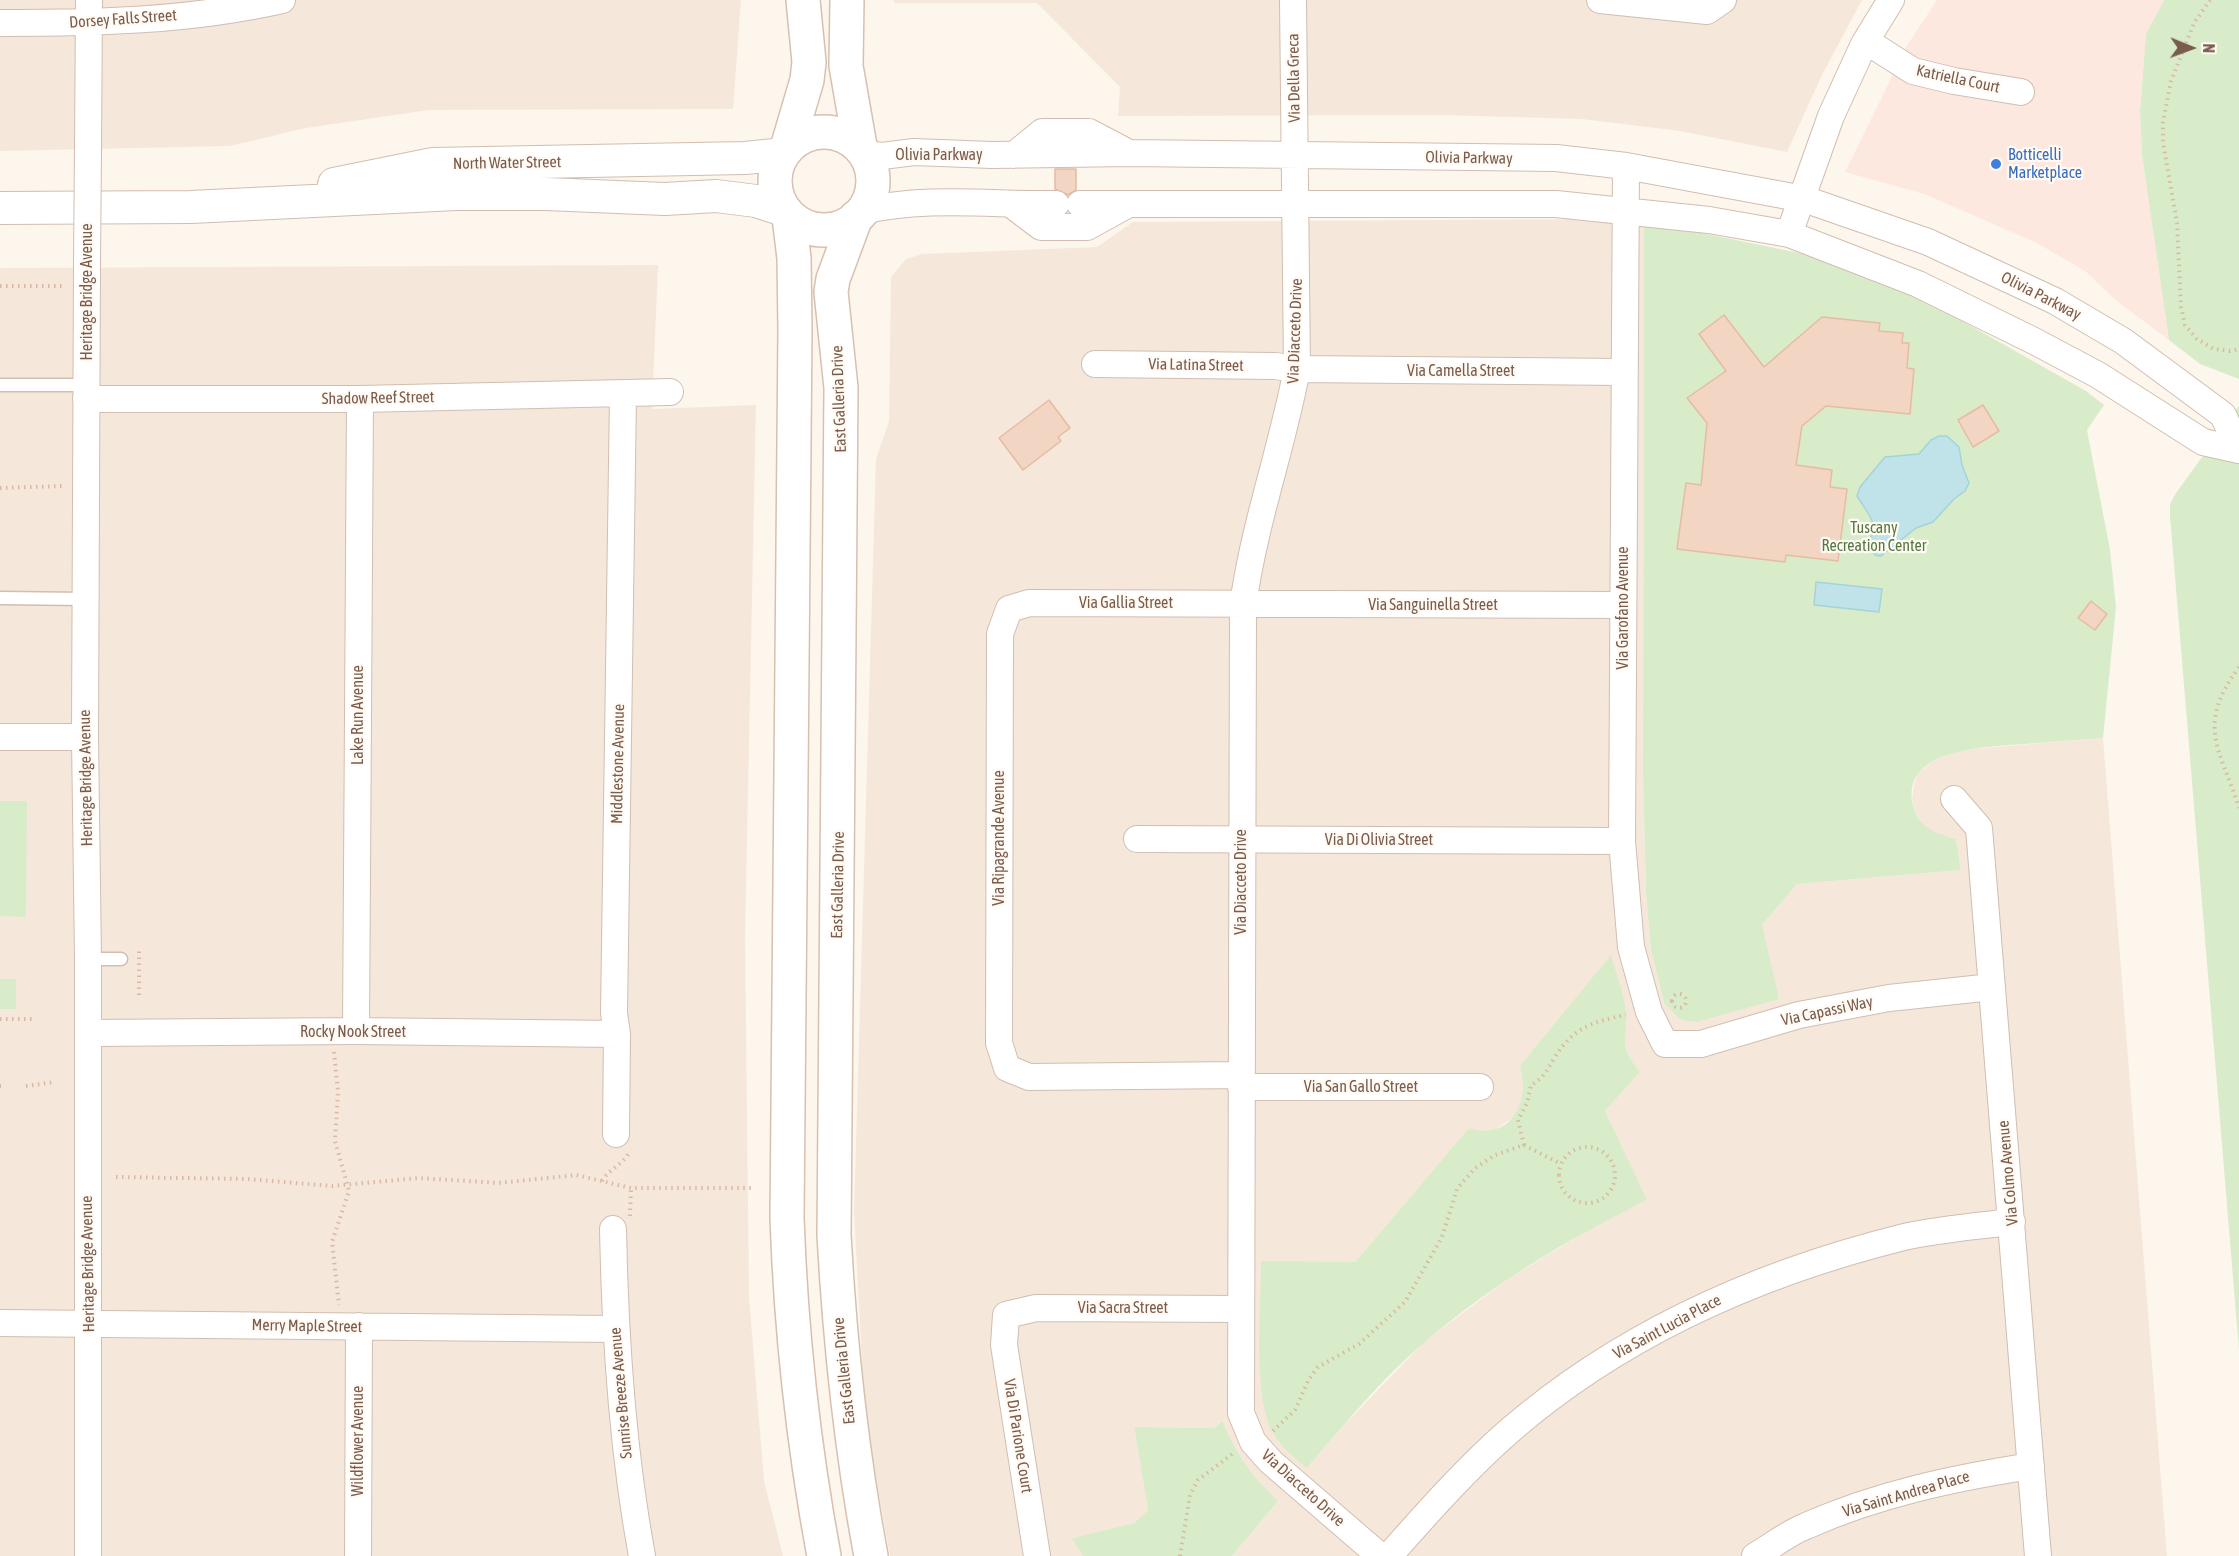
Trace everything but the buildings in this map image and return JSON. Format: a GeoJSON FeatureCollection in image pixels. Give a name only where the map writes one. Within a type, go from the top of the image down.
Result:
{"type":"FeatureCollection","features":[{"type":"Feature","properties":{"kind":"main road"},"geometry":{"type":"LineString","coordinates":[[803,0],[808,54],[807,80],[786,150],[775,171],[774,188],[787,214],[794,258],[795,330],[787,1218],[791,1317],[798,1392],[807,1466],[824,1556]]}},
{"type":"Feature","properties":{"kind":"main road"},"geometry":{"type":"LineString","coordinates":[[787,214],[803,226],[819,230],[836,229],[860,214],[871,196],[873,180],[870,164],[862,150],[846,66],[847,0]]}},
{"type":"Feature","properties":{"kind":"main road"},"geometry":{"type":"LineString","coordinates":[[786,150],[804,135],[820,131],[836,132],[862,150]]}},
{"type":"Feature","properties":{"kind":"main road","name":"East Galleria Drive"},"geometry":{"type":"LineString","coordinates":[[860,214],[833,279],[831,292],[841,388],[834,1235],[839,1332],[854,1461],[871,1556]]}},
{"type":"Feature","properties":{"kind":"street","name":"Dorsey Falls Street"},"geometry":{"type":"LineString","coordinates":[[0,23],[89,11],[169,17],[282,0]]}},
{"type":"Feature","properties":{"kind":"street","name":"Via Della Greca"},"geometry":{"type":"LineString","coordinates":[[1293,0],[1294,156]]}},
{"type":"Feature","properties":{"kind":"street"},"geometry":{"type":"LineString","coordinates":[[1600,0],[1715,5]]}},
{"type":"Feature","properties":{"kind":"street"},"geometry":{"type":"LineString","coordinates":[[1789,234],[1804,200],[1831,116],[1866,41],[1891,0]]}},
{"type":"Feature","properties":{"kind":"street","name":"Heritage Bridge Avenue"},"geometry":{"type":"LineString","coordinates":[[88,1556],[88,959],[85,599],[89,11]]}},
{"type":"Feature","properties":{"kind":"street","name":"Katriella Court"},"geometry":{"type":"LineString","coordinates":[[1866,41],[1913,71],[1954,81],[2021,92]]}},
{"type":"Feature","properties":{"kind":"street","name":"Olivia Parkway"},"geometry":{"type":"LineString","coordinates":[[862,150],[882,156],[914,152],[1014,154],[1042,132],[1089,132],[1130,153],[1556,158],[1626,166],[1804,200],[1928,242],[2055,301],[2123,341],[2223,415],[2239,450]]}},
{"type":"Feature","properties":{"kind":"street","name":"North Water Street"},"geometry":{"type":"LineString","coordinates":[[233,204],[433,164],[746,158],[775,155],[786,150]]}},
{"type":"Feature","properties":{"kind":"street","name":"Via Diacceto Drive"},"geometry":{"type":"LineString","coordinates":[[1294,156],[1297,369],[1289,415],[1250,553],[1243,605],[1241,1413],[1253,1442],[1271,1462],[1380,1556]]}},
{"type":"Feature","properties":{"kind":"street","name":"Via Garofano Avenue"},"geometry":{"type":"LineString","coordinates":[[1626,166],[1622,841],[1631,947],[1649,1012],[1665,1044]]}},
{"type":"Feature","properties":{"kind":"street","name":"North Water Street"},"geometry":{"type":"LineString","coordinates":[[0,208],[191,207],[456,194],[546,194],[665,200],[716,196],[756,201],[787,214]]}},
{"type":"Feature","properties":{"kind":"street","name":"Olivia Parkway"},"geometry":{"type":"LineString","coordinates":[[860,214],[888,205],[912,204],[1296,202],[1557,204],[1625,209],[1709,220],[1789,234],[1929,289],[2098,375],[2203,442],[2239,450]]}},
{"type":"Feature","properties":{"kind":"street","name":"Olivia Parkway"},"geometry":{"type":"LineString","coordinates":[[1012,205],[1041,227],[1087,227],[1130,203]]}},
{"type":"Feature","properties":{"kind":"street","name":"Via Latina Street"},"geometry":{"type":"LineString","coordinates":[[1095,364],[1275,366],[1297,369]]}},
{"type":"Feature","properties":{"kind":"street","name":"Via Camella Street"},"geometry":{"type":"LineString","coordinates":[[1297,369],[1624,372]]}},
{"type":"Feature","properties":{"kind":"street","name":"Shadow Reef Street"},"geometry":{"type":"LineString","coordinates":[[87,392],[360,399],[670,392]]}},
{"type":"Feature","properties":{"kind":"street","name":"Middlestone Avenue"},"geometry":{"type":"LineString","coordinates":[[623,394],[614,1013],[624,1141]]}},
{"type":"Feature","properties":{"kind":"street","name":"Lake Run Avenue"},"geometry":{"type":"LineString","coordinates":[[356,1031],[360,399]]}},
{"type":"Feature","properties":{"kind":"street","name":"Via Gallia Street"},"geometry":{"type":"LineString","coordinates":[[1009,609],[1029,603],[1225,602],[1243,605]]}},
{"type":"Feature","properties":{"kind":"street","name":"Via Sanguinella Street"},"geometry":{"type":"LineString","coordinates":[[1243,605],[1623,605]]}},
{"type":"Feature","properties":{"kind":"street","name":"Via Ripagrande Avenue"},"geometry":{"type":"LineString","coordinates":[[1007,1068],[999,1043],[999,634],[1009,609]]}},
{"type":"Feature","properties":{"kind":"street"},"geometry":{"type":"LineString","coordinates":[[0,736],[85,737]]}},
{"type":"Feature","properties":{"kind":"street","name":"Via Colmo Avenue"},"geometry":{"type":"LineString","coordinates":[[1954,799],[1979,828],[2038,1556]]}},
{"type":"Feature","properties":{"kind":"street","name":"Via Di Olivia Street"},"geometry":{"type":"LineString","coordinates":[[1137,839],[1622,841]]}},
{"type":"Feature","properties":{"kind":"street","name":"Via Capassi Way"},"geometry":{"type":"LineString","coordinates":[[1665,1044],[1701,1044],[1799,1015],[1889,998],[1992,987]]}},
{"type":"Feature","properties":{"kind":"street","name":"Rocky Nook Street"},"geometry":{"type":"LineString","coordinates":[[88,1033],[356,1031],[617,1034]]}},
{"type":"Feature","properties":{"kind":"street","name":"Via San Gallo Street"},"geometry":{"type":"LineString","coordinates":[[1007,1068],[1029,1077],[1480,1087]]}},
{"type":"Feature","properties":{"kind":"street","name":"Via Saint Lucia Place"},"geometry":{"type":"LineString","coordinates":[[1389,1556],[1451,1485],[1509,1431],[1593,1366],[1697,1307],[1792,1269],[1906,1236],[2012,1222]]}},
{"type":"Feature","properties":{"kind":"street","name":"Sunrise Breeze Avenue"},"geometry":{"type":"LineString","coordinates":[[622,1225],[614,1329],[628,1480],[642,1556]]}},
{"type":"Feature","properties":{"kind":"street","name":"Via Sacra Street"},"geometry":{"type":"LineString","coordinates":[[1006,1315],[1036,1308],[1241,1309]]}},
{"type":"Feature","properties":{"kind":"street","name":"Via Di Parione Court"},"geometry":{"type":"LineString","coordinates":[[1006,1315],[1004,1345],[1037,1556]]}},
{"type":"Feature","properties":{"kind":"street","name":"Merry Maple Street"},"geometry":{"type":"LineString","coordinates":[[0,1323],[614,1329]]}},
{"type":"Feature","properties":{"kind":"street","name":"Wildflower Avenue"},"geometry":{"type":"LineString","coordinates":[[358,1556],[359,1326]]}},
{"type":"Feature","properties":{"kind":"street","name":"Via Saint Andrea Place"},"geometry":{"type":"LineString","coordinates":[[1755,1556],[1804,1526],[1868,1502],[1953,1478],[2031,1466]]}},
{"type":"Feature","properties":{"kind":"lane"},"geometry":{"type":"LineString","coordinates":[[0,385],[87,392]]}},
{"type":"Feature","properties":{"kind":"lane"},"geometry":{"type":"LineString","coordinates":[[0,598],[85,599]]}},
{"type":"Feature","properties":{"kind":"lane"},"geometry":{"type":"LineString","coordinates":[[88,959],[121,960]]}},
{"type":"Feature","properties":{"kind":"path"},"geometry":{"type":"LineString","coordinates":[[2210,0],[2194,23],[2171,81],[2165,101],[2163,142],[2177,223],[2181,307],[2186,325],[2197,339],[2214,349],[2230,351],[2239,349]]}},
{"type":"Feature","properties":{"kind":"path"},"geometry":{"type":"LineString","coordinates":[[0,286],[63,286]]}},
{"type":"Feature","properties":{"kind":"path"},"geometry":{"type":"LineString","coordinates":[[0,488],[62,486]]}},
{"type":"Feature","properties":{"kind":"path"},"geometry":{"type":"LineString","coordinates":[[2239,667],[2222,690],[2214,715],[2217,746],[2239,808]]}},
{"type":"Feature","properties":{"kind":"path"},"geometry":{"type":"LineString","coordinates":[[139,951],[139,996]]}},
{"type":"Feature","properties":{"kind":"path"},"geometry":{"type":"LineString","coordinates":[[1524,1145],[1518,1120],[1527,1103],[1531,1085],[1544,1077],[1563,1045],[1584,1026],[1626,1015]]}},
{"type":"Feature","properties":{"kind":"path"},"geometry":{"type":"LineString","coordinates":[[0,1019],[34,1019]]}},
{"type":"Feature","properties":{"kind":"path"},"geometry":{"type":"LineString","coordinates":[[334,1051],[338,1091],[335,1141],[348,1185],[346,1202],[332,1242],[339,1306]]}},
{"type":"Feature","properties":{"kind":"path"},"geometry":{"type":"LineString","coordinates":[[26,1086],[55,1082]]}},
{"type":"Feature","properties":{"kind":"path"},"geometry":{"type":"LineString","coordinates":[[602,1181],[606,1173],[624,1161],[624,1141]]}},
{"type":"Feature","properties":{"kind":"path"},"geometry":{"type":"LineString","coordinates":[[1272,1432],[1295,1410],[1309,1379],[1318,1367],[1359,1344],[1406,1302],[1442,1237],[1457,1189],[1474,1169],[1495,1155],[1524,1145],[1561,1164]]}},
{"type":"Feature","properties":{"kind":"path"},"geometry":{"type":"LineString","coordinates":[[1593,1148],[1602,1151],[1614,1167],[1613,1186],[1602,1200],[1593,1203],[1576,1202],[1562,1190],[1559,1181],[1561,1164],[1575,1150],[1593,1148]]}},
{"type":"Feature","properties":{"kind":"path"},"geometry":{"type":"LineString","coordinates":[[116,1177],[247,1179],[348,1185],[419,1178],[499,1183],[576,1175],[631,1188],[754,1188]]}},
{"type":"Feature","properties":{"kind":"path"},"geometry":{"type":"LineString","coordinates":[[622,1225],[631,1188]]}},
{"type":"Feature","properties":{"kind":"path"},"geometry":{"type":"LineString","coordinates":[[1180,1556],[1190,1495],[1198,1480],[1235,1452]]}},
{"type":"Feature","properties":{"kind":"shaded area"},"geometry":{"type":"Polygon","coordinates":[[[0,0],[741,0],[733,109],[429,110],[306,128],[230,146],[0,151],[0,0]]]}},
{"type":"Feature","properties":{"kind":"shaded area"},"geometry":{"type":"Polygon","coordinates":[[[894,0],[1862,0],[1822,75],[1787,152],[1680,131],[1582,119],[1441,115],[1118,116],[1120,87],[1037,3],[894,3],[894,0]]]}},
{"type":"Feature","properties":{"kind":"shaded area","name":"Botticelli Marketplace"},"geometry":{"type":"Polygon","coordinates":[[[1937,0],[2164,0],[2146,34],[2140,112],[2142,155],[2169,340],[2118,302],[2085,271],[2037,243],[1924,194],[1845,172],[1908,44],[1937,0]]]}},
{"type":"Feature","properties":{"kind":"shaded area"},"geometry":{"type":"Polygon","coordinates":[[[1590,219],[1644,226],[1643,774],[1646,893],[1651,950],[1664,1003],[1762,925],[1797,884],[1961,870],[1956,839],[1936,834],[1922,826],[1915,812],[1912,799],[1918,773],[1933,761],[1960,750],[2103,738],[2167,1556],[1232,1556],[1278,1501],[1251,1475],[1235,1452],[1221,1421],[1215,1428],[1134,1427],[1148,1510],[1134,1523],[1073,1538],[1083,1556],[890,1556],[865,1417],[854,1212],[876,459],[889,421],[891,277],[906,259],[922,254],[1097,247],[1133,222],[1590,219]],[[1626,1015],[1525,1083],[1523,1101],[1515,1116],[1495,1130],[1483,1133],[1469,1128],[1355,1262],[1261,1262],[1307,1468],[1346,1423],[1424,1342],[1508,1279],[1595,1226],[1646,1200],[1605,1111],[1640,1072],[1630,1059],[1624,1040],[1626,1015]]]}},
{"type":"Feature","properties":{"kind":"shaded area"},"geometry":{"type":"Polygon","coordinates":[[[658,265],[652,409],[756,405],[745,937],[749,1297],[764,1481],[783,1556],[0,1556],[0,268],[658,265]]]}},
{"type":"Feature","properties":{"kind":"green space"},"geometry":{"type":"Polygon","coordinates":[[[2164,0],[2239,0],[2239,379],[2200,364],[2169,340],[2142,155],[2140,112],[2146,34],[2164,0]]]}},
{"type":"Feature","properties":{"kind":"green space","name":"Tuscany Recreation Center"},"geometry":{"type":"Polygon","coordinates":[[[1644,226],[1692,231],[1804,254],[1909,291],[2086,391],[2104,405],[2087,430],[2110,550],[2116,607],[2103,738],[1971,749],[1933,761],[1920,771],[1913,786],[1915,813],[1923,824],[1934,832],[1956,839],[1961,870],[1797,884],[1762,925],[1779,999],[1697,1022],[1681,1020],[1664,1003],[1651,950],[1646,893],[1643,774],[1644,226]]]}},
{"type":"Feature","properties":{"kind":"green space"},"geometry":{"type":"Polygon","coordinates":[[[2239,406],[2239,1350],[2170,504],[2239,406]]]}},
{"type":"Feature","properties":{"kind":"green space"},"geometry":{"type":"Polygon","coordinates":[[[0,801],[27,801],[26,917],[0,916],[0,801]]]}},
{"type":"Feature","properties":{"kind":"green space"},"geometry":{"type":"Polygon","coordinates":[[[1611,955],[1625,1008],[1627,1050],[1640,1072],[1605,1111],[1647,1200],[1531,1264],[1450,1321],[1393,1371],[1307,1468],[1279,1442],[1266,1415],[1262,1395],[1259,1349],[1261,1261],[1355,1262],[1469,1128],[1483,1131],[1496,1129],[1506,1124],[1514,1116],[1520,1105],[1522,1093],[1523,1080],[1520,1066],[1611,955]]]}},
{"type":"Feature","properties":{"kind":"green space"},"geometry":{"type":"Polygon","coordinates":[[[0,979],[16,979],[16,1009],[0,1009],[0,979]]]}},
{"type":"Feature","properties":{"kind":"green space"},"geometry":{"type":"Polygon","coordinates":[[[1222,1421],[1245,1464],[1278,1501],[1232,1556],[1083,1556],[1072,1538],[1134,1523],[1148,1510],[1134,1427],[1214,1428],[1222,1421]]]}},
{"type":"Feature","properties":{"kind":"water"},"geometry":{"type":"Polygon","coordinates":[[[1939,436],[1947,436],[1959,447],[1962,465],[1969,483],[1965,491],[1954,499],[1933,522],[1916,528],[1881,556],[1875,555],[1868,543],[1872,536],[1873,524],[1857,496],[1860,487],[1885,457],[1919,454],[1931,440],[1939,436]]]}},
{"type":"Feature","properties":{"kind":"water"},"geometry":{"type":"Polygon","coordinates":[[[1816,582],[1882,589],[1879,612],[1814,605],[1816,582]]]}},
{"type":"Feature","properties":{"kind":"place","name":"Botticelli Marketplace"},"geometry":{"type":"Point","coordinates":[1996,164]}}]}
